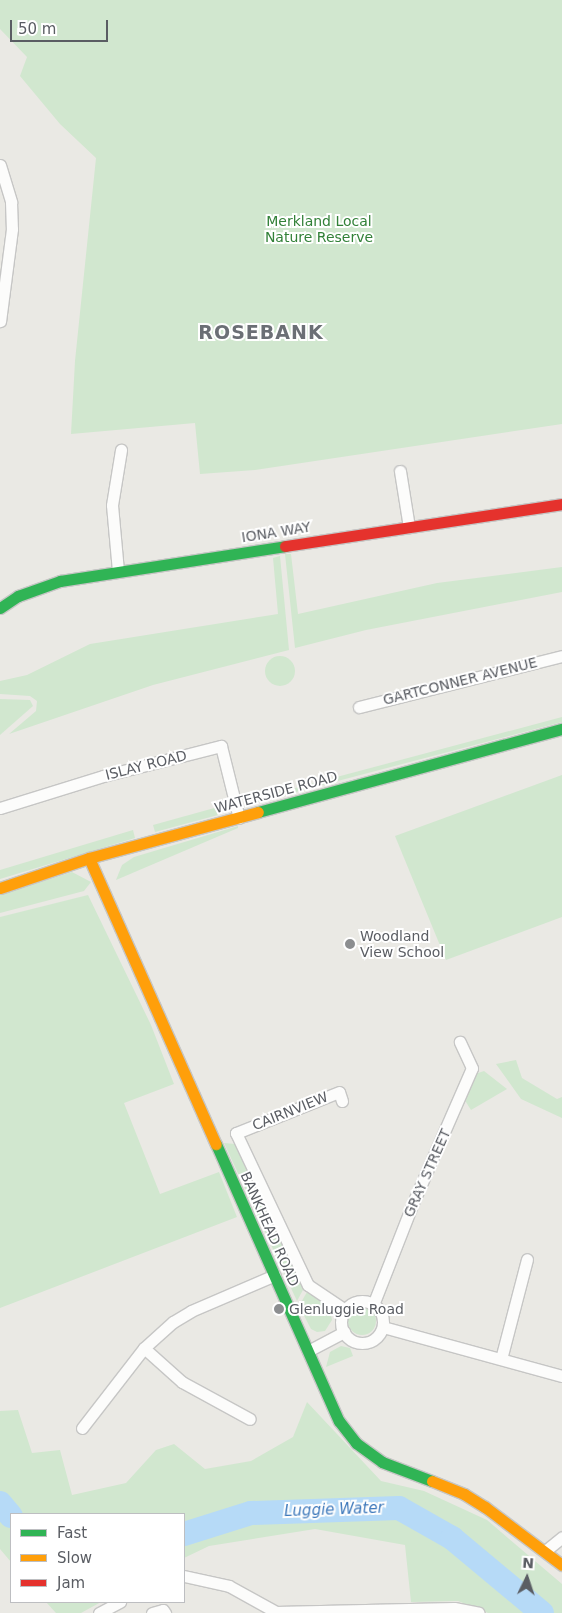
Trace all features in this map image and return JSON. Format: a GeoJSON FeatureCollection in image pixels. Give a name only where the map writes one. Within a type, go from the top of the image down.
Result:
{"type":"FeatureCollection","features":[{"type":"Feature","properties":{"kind":"street"},"geometry":{"type":"LineString","coordinates":[[0,165],[12,217],[0,321]]}},
{"type":"Feature","properties":{"kind":"street"},"geometry":{"type":"LineString","coordinates":[[118,570],[112,505],[121,450]]}},
{"type":"Feature","properties":{"kind":"street"},"geometry":{"type":"LineString","coordinates":[[400,471],[409,527]]}},
{"type":"Feature","properties":{"kind":"street","name":"IONA WAY"},"geometry":{"type":"LineString","coordinates":[[0,608],[18,596],[60,581],[118,570],[562,504]]}},
{"type":"Feature","properties":{"kind":"street","name":"GARTCONNER AVENUE"},"geometry":{"type":"LineString","coordinates":[[359,707],[562,656]]}},
{"type":"Feature","properties":{"kind":"street","name":"WATERSIDE ROAD"},"geometry":{"type":"LineString","coordinates":[[0,888],[89,858],[562,729]]}},
{"type":"Feature","properties":{"kind":"street","name":"ISLAY ROAD"},"geometry":{"type":"LineString","coordinates":[[0,808],[103,776],[221,746],[240,818]]}},
{"type":"Feature","properties":{"kind":"street","name":"BANKHEAD ROAD"},"geometry":{"type":"LineString","coordinates":[[89,858],[338,1421],[360,1446],[382,1462],[464,1494],[485,1506],[562,1565]]}},
{"type":"Feature","properties":{"kind":"street","name":"GRAY STREET"},"geometry":{"type":"LineString","coordinates":[[373,1305],[413,1203],[472,1068],[460,1042]]}},
{"type":"Feature","properties":{"kind":"street","name":"CAIRNVIEW"},"geometry":{"type":"LineString","coordinates":[[342,1101],[339,1092],[236,1133],[308,1285],[345,1310]]}},
{"type":"Feature","properties":{"kind":"street"},"geometry":{"type":"LineString","coordinates":[[501,1359],[527,1259]]}},
{"type":"Feature","properties":{"kind":"street"},"geometry":{"type":"LineString","coordinates":[[82,1428],[144,1348],[191,1311],[275,1275]]}},
{"type":"Feature","properties":{"kind":"street"},"geometry":{"type":"LineString","coordinates":[[361,1302],[373,1305],[381,1314],[382,1326],[375,1339],[369,1342],[354,1342],[344,1332],[341,1321],[345,1310],[361,1302]]}},
{"type":"Feature","properties":{"kind":"street"},"geometry":{"type":"LineString","coordinates":[[382,1326],[562,1376]]}},
{"type":"Feature","properties":{"kind":"street"},"geometry":{"type":"LineString","coordinates":[[308,1351],[344,1332]]}},
{"type":"Feature","properties":{"kind":"street"},"geometry":{"type":"LineString","coordinates":[[144,1348],[189,1387],[250,1419]]}},
{"type":"Feature","properties":{"kind":"street"},"geometry":{"type":"LineString","coordinates":[[545,1551],[562,1537]]}},
{"type":"Feature","properties":{"kind":"street"},"geometry":{"type":"LineString","coordinates":[[185,1576],[229,1586],[276,1612],[454,1608],[479,1613]]}},
{"type":"Feature","properties":{"kind":"street"},"geometry":{"type":"LineString","coordinates":[[99,1613],[118,1603]]}},
{"type":"Feature","properties":{"kind":"street"},"geometry":{"type":"LineString","coordinates":[[152,1613],[165,1613]]}},
{"type":"Feature","properties":{"kind":"green space","name":"Merkland Local Nature Reserve"},"geometry":{"type":"Polygon","coordinates":[[[0,0],[562,0],[562,424],[255,470],[200,474],[195,423],[71,434],[75,361],[96,158],[60,124],[20,76],[27,57],[0,29],[0,0]]]}},
{"type":"Feature","properties":{"kind":"green space"},"geometry":{"type":"Polygon","coordinates":[[[285,554],[291,554],[298,614],[437,583],[562,567],[562,592],[366,630],[295,648],[285,554]]]}},
{"type":"Feature","properties":{"kind":"green space"},"geometry":{"type":"Polygon","coordinates":[[[280,556],[289,650],[153,685],[9,734],[36,711],[37,701],[30,696],[0,694],[0,681],[27,675],[90,644],[278,614],[273,558],[280,556]]]}},
{"type":"Feature","properties":{"kind":"green space"},"geometry":{"type":"Polygon","coordinates":[[[280,656],[290,661],[295,671],[290,681],[280,686],[270,681],[265,671],[270,661],[280,656]]]}},
{"type":"Feature","properties":{"kind":"green space"},"geometry":{"type":"Polygon","coordinates":[[[0,699],[30,700],[33,706],[0,735],[0,699]]]}},
{"type":"Feature","properties":{"kind":"green space"},"geometry":{"type":"Polygon","coordinates":[[[562,717],[562,722],[250,804],[254,799],[562,717]]]}},
{"type":"Feature","properties":{"kind":"green space"},"geometry":{"type":"Polygon","coordinates":[[[562,775],[562,917],[446,960],[395,836],[562,775]]]}},
{"type":"Feature","properties":{"kind":"green space"},"geometry":{"type":"Polygon","coordinates":[[[218,807],[225,810],[218,815],[155,832],[153,825],[218,807]]]}},
{"type":"Feature","properties":{"kind":"green space"},"geometry":{"type":"Polygon","coordinates":[[[238,826],[238,828],[116,880],[122,865],[134,857],[238,826]]]}},
{"type":"Feature","properties":{"kind":"green space"},"geometry":{"type":"Polygon","coordinates":[[[133,830],[135,838],[0,879],[0,870],[133,830]]]}},
{"type":"Feature","properties":{"kind":"green space"},"geometry":{"type":"Polygon","coordinates":[[[72,872],[91,882],[84,891],[0,913],[0,895],[72,872]]]}},
{"type":"Feature","properties":{"kind":"green space"},"geometry":{"type":"Polygon","coordinates":[[[88,895],[151,1025],[174,1084],[124,1103],[160,1194],[219,1172],[237,1217],[0,1308],[0,917],[88,895]]]}},
{"type":"Feature","properties":{"kind":"green space"},"geometry":{"type":"Polygon","coordinates":[[[516,1060],[522,1078],[557,1099],[562,1097],[562,1118],[521,1099],[496,1064],[516,1060]]]}},
{"type":"Feature","properties":{"kind":"green space"},"geometry":{"type":"Polygon","coordinates":[[[484,1071],[507,1089],[471,1110],[464,1099],[475,1074],[484,1071]]]}},
{"type":"Feature","properties":{"kind":"green space"},"geometry":{"type":"Polygon","coordinates":[[[224,1143],[235,1144],[304,1288],[297,1301],[224,1143]]]}},
{"type":"Feature","properties":{"kind":"green space"},"geometry":{"type":"Polygon","coordinates":[[[307,1292],[329,1306],[332,1320],[325,1331],[317,1332],[311,1329],[299,1306],[307,1292]]]}},
{"type":"Feature","properties":{"kind":"green space"},"geometry":{"type":"Polygon","coordinates":[[[362,1307],[372,1311],[376,1321],[372,1331],[362,1335],[352,1331],[348,1321],[352,1311],[362,1307]]]}},
{"type":"Feature","properties":{"kind":"green space"},"geometry":{"type":"Polygon","coordinates":[[[341,1346],[350,1348],[353,1356],[326,1367],[330,1352],[341,1346]]]}},
{"type":"Feature","properties":{"kind":"green space"},"geometry":{"type":"Polygon","coordinates":[[[307,1402],[381,1481],[424,1491],[487,1520],[562,1584],[562,1613],[488,1613],[458,1601],[411,1602],[405,1545],[315,1529],[209,1546],[185,1558],[185,1513],[10,1513],[10,1561],[0,1549],[0,1411],[18,1410],[32,1453],[60,1450],[72,1495],[126,1483],[156,1450],[174,1444],[205,1469],[251,1461],[293,1437],[307,1402]]]}},
{"type":"Feature","properties":{"kind":"green space"},"geometry":{"type":"Polygon","coordinates":[[[47,1603],[99,1603],[81,1613],[56,1613],[47,1603]]]}},
{"type":"Feature","properties":{"kind":"waterway","name":"Luggie Water"},"geometry":{"type":"LineString","coordinates":[[0,1503],[10,1515]]}},
{"type":"Feature","properties":{"kind":"waterway","name":"Luggie Water"},"geometry":{"type":"LineString","coordinates":[[185,1534],[251,1513],[399,1508],[452,1538],[542,1613]]}},
{"type":"Feature","properties":{"kind":"traffic: fast"},"geometry":{"type":"LineString","coordinates":[[0,608],[18,596],[60,581],[285,546]]}},
{"type":"Feature","properties":{"kind":"traffic: fast"},"geometry":{"type":"LineString","coordinates":[[258,812],[562,729]]}},
{"type":"Feature","properties":{"kind":"traffic: fast"},"geometry":{"type":"LineString","coordinates":[[216,1144],[339,1421],[356,1443],[382,1462],[432,1481]]}},
{"type":"Feature","properties":{"kind":"traffic: slow"},"geometry":{"type":"LineString","coordinates":[[0,888],[89,858],[258,812]]}},
{"type":"Feature","properties":{"kind":"traffic: slow"},"geometry":{"type":"LineString","coordinates":[[89,858],[216,1144]]}},
{"type":"Feature","properties":{"kind":"traffic: slow"},"geometry":{"type":"LineString","coordinates":[[432,1481],[464,1494],[485,1507],[562,1565]]}},
{"type":"Feature","properties":{"kind":"traffic: jam"},"geometry":{"type":"LineString","coordinates":[[285,546],[562,504]]}},
{"type":"Feature","properties":{"kind":"place","name":"Woodland View School"},"geometry":{"type":"Point","coordinates":[350,944]}},
{"type":"Feature","properties":{"kind":"place","name":"Glenluggie Road"},"geometry":{"type":"Point","coordinates":[279,1309]}},
{"type":"Feature","properties":{"kind":"district","name":"ROSEBANK"},"geometry":{"type":"Point","coordinates":[261,333]}}]}
